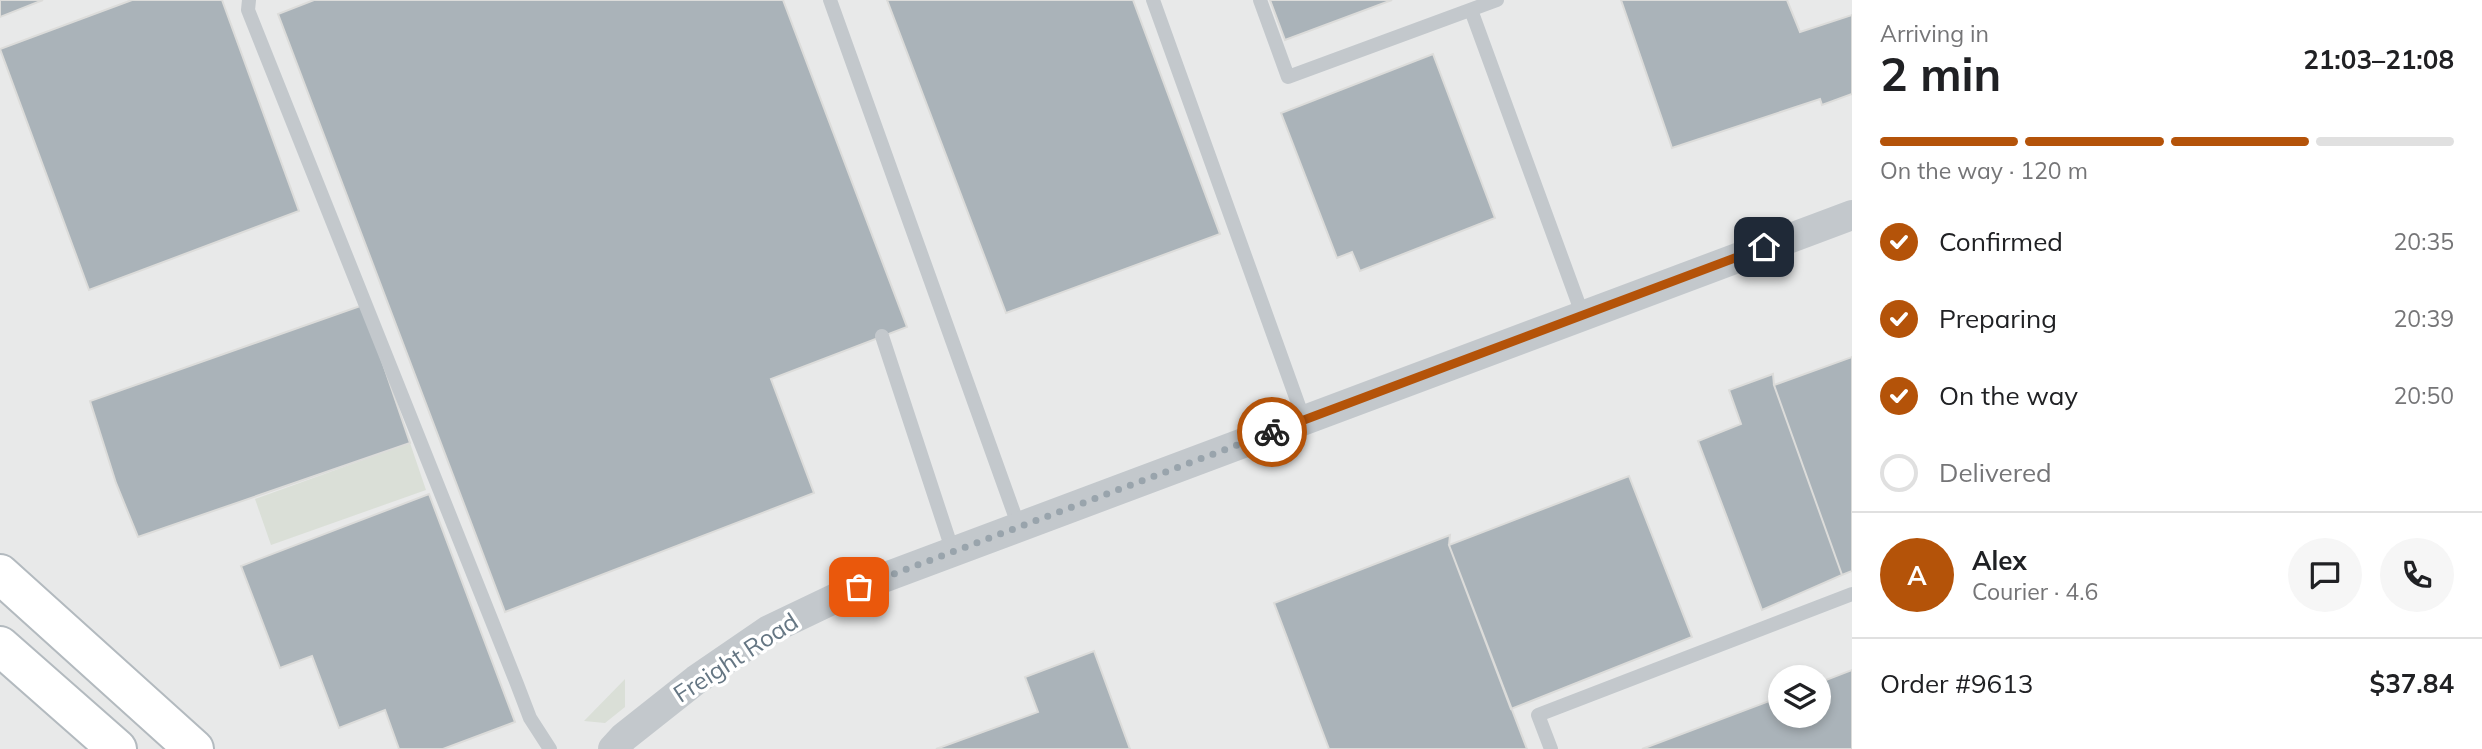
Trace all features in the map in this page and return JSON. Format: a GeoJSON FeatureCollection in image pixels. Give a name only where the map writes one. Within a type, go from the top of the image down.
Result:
{"type":"FeatureCollection","features":[{"type":"Feature","properties":{"kind":"street","name":"Freight Road"},"geometry":{"type":"LineString","coordinates":[[613,749],[624,737],[696,680],[769,630],[859,587],[1852,215]]}},
{"type":"Feature","properties":{"kind":"street"},"geometry":{"type":"LineString","coordinates":[[0,573],[177,743]]}},
{"type":"Feature","properties":{"kind":"street"},"geometry":{"type":"LineString","coordinates":[[0,646],[117,749]]}},
{"type":"Feature","properties":{"kind":"lane"},"geometry":{"type":"LineString","coordinates":[[249,0],[248,10],[526,707],[550,749]]}},
{"type":"Feature","properties":{"kind":"lane"},"geometry":{"type":"LineString","coordinates":[[830,0],[1019,527]]}},
{"type":"Feature","properties":{"kind":"lane"},"geometry":{"type":"LineString","coordinates":[[1153,0],[1304,420]]}},
{"type":"Feature","properties":{"kind":"lane"},"geometry":{"type":"LineString","coordinates":[[1260,0],[1289,77],[1497,0]]}},
{"type":"Feature","properties":{"kind":"lane"},"geometry":{"type":"LineString","coordinates":[[1471,10],[1583,316]]}},
{"type":"Feature","properties":{"kind":"lane"},"geometry":{"type":"LineString","coordinates":[[881,336],[953,552]]}},
{"type":"Feature","properties":{"kind":"lane"},"geometry":{"type":"LineString","coordinates":[[1551,749],[1538,715],[1852,594]]}},
{"type":"Feature","properties":{"kind":"shaded area"},"geometry":{"type":"Polygon","coordinates":[[[0,0],[1852,0],[1852,749],[0,749],[0,0]]]}},
{"type":"Feature","properties":{"kind":"shaded area"},"geometry":{"type":"Polygon","coordinates":[[[410,443],[426,490],[271,545],[255,499],[410,443]]]}},
{"type":"Feature","properties":{"kind":"shaded area"},"geometry":{"type":"Polygon","coordinates":[[[625,679],[625,707],[605,723],[584,721],[625,679]]]}},
{"type":"Feature","properties":{"kind":"building"},"geometry":{"type":"Polygon","coordinates":[[[0,0],[43,0],[0,17],[0,0]]]}},
{"type":"Feature","properties":{"kind":"building"},"geometry":{"type":"Polygon","coordinates":[[[132,0],[222,0],[299,211],[89,290],[0,49],[132,0]]]}},
{"type":"Feature","properties":{"kind":"building"},"geometry":{"type":"Polygon","coordinates":[[[314,0],[783,0],[907,327],[771,379],[814,493],[505,612],[278,14],[314,0]]]}},
{"type":"Feature","properties":{"kind":"building"},"geometry":{"type":"Polygon","coordinates":[[[887,0],[1133,0],[1220,234],[1006,313],[887,0]]]}},
{"type":"Feature","properties":{"kind":"building"},"geometry":{"type":"Polygon","coordinates":[[[1270,0],[1392,0],[1285,40],[1270,0]]]}},
{"type":"Feature","properties":{"kind":"building"},"geometry":{"type":"Polygon","coordinates":[[[1621,0],[1787,0],[1800,32],[1852,15],[1852,94],[1822,105],[1820,99],[1672,148],[1621,0]]]}},
{"type":"Feature","properties":{"kind":"building"},"geometry":{"type":"Polygon","coordinates":[[[1433,54],[1495,218],[1360,271],[1352,252],[1337,258],[1281,113],[1433,54]]]}},
{"type":"Feature","properties":{"kind":"building"},"geometry":{"type":"Polygon","coordinates":[[[363,305],[410,443],[138,537],[116,483],[90,401],[363,305]]]}},
{"type":"Feature","properties":{"kind":"building"},"geometry":{"type":"Polygon","coordinates":[[[1852,357],[1852,571],[1842,575],[1774,385],[1852,357]]]}},
{"type":"Feature","properties":{"kind":"building"},"geometry":{"type":"Polygon","coordinates":[[[1773,374],[1774,385],[1842,575],[1762,610],[1698,441],[1741,424],[1729,390],[1773,374]]]}},
{"type":"Feature","properties":{"kind":"building"},"geometry":{"type":"Polygon","coordinates":[[[1629,476],[1692,637],[1511,709],[1449,545],[1629,476]]]}},
{"type":"Feature","properties":{"kind":"building"},"geometry":{"type":"Polygon","coordinates":[[[429,494],[515,722],[443,749],[399,749],[385,710],[339,728],[312,656],[280,668],[241,566],[429,494]]]}},
{"type":"Feature","properties":{"kind":"building"},"geometry":{"type":"Polygon","coordinates":[[[1450,535],[1449,545],[1527,749],[1329,749],[1274,603],[1450,535]]]}},
{"type":"Feature","properties":{"kind":"building"},"geometry":{"type":"Polygon","coordinates":[[[1094,651],[1130,749],[936,749],[1038,712],[1025,677],[1094,651]]]}},
{"type":"Feature","properties":{"kind":"building"},"geometry":{"type":"Polygon","coordinates":[[[1852,670],[1852,749],[1642,749],[1768,702],[1768,728],[1831,728],[1831,678],[1852,670]]]}},
{"type":"Feature","properties":{"kind":"way so far"},"geometry":{"type":"LineString","coordinates":[[859,587],[1272,432]]}},
{"type":"Feature","properties":{"kind":"route"},"geometry":{"type":"LineString","coordinates":[[1272,432],[1764,247]]}}]}
